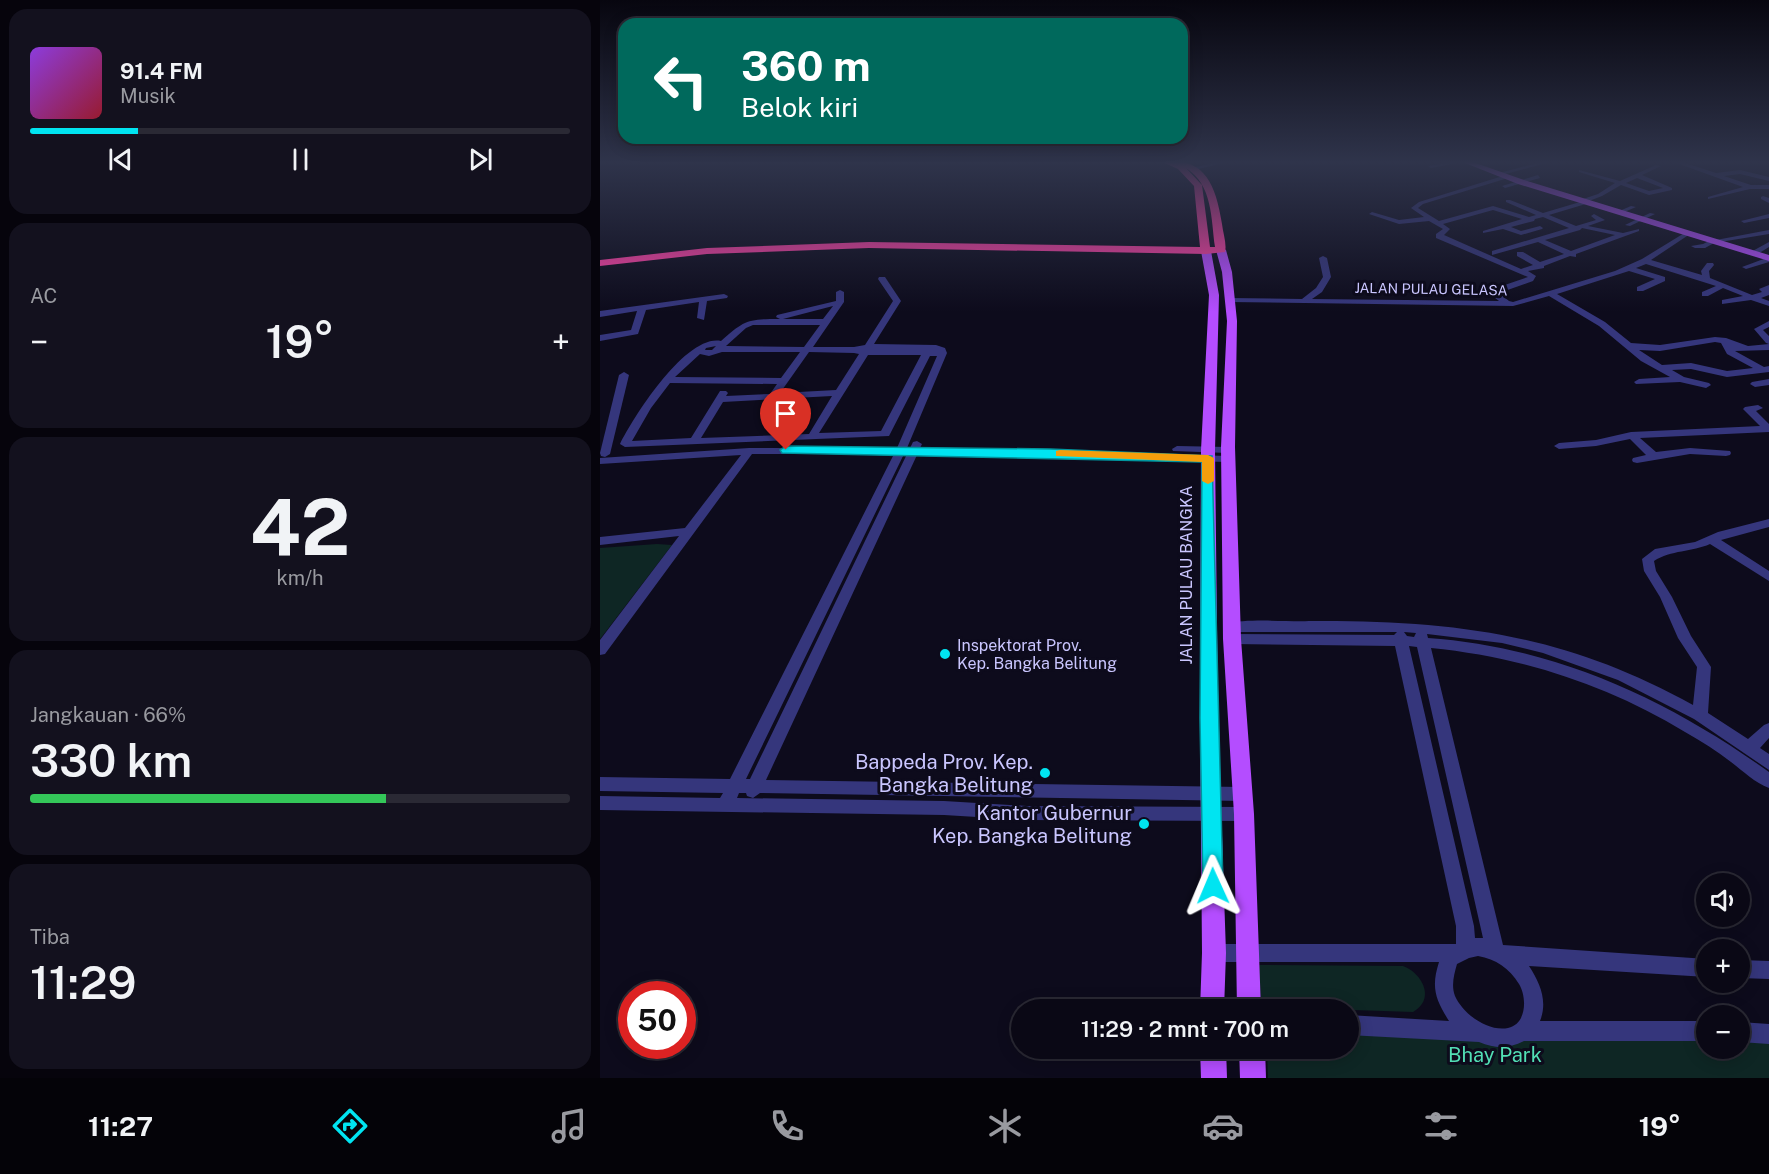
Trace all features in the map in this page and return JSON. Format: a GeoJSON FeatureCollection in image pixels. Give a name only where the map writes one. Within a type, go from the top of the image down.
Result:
{"type":"FeatureCollection","features":[{"type":"Feature","properties":{"kind":"highway","name":"JALAN PULAU BANGKA"},"geometry":{"type":"LineString","coordinates":[[1204,211],[1213,247]]}},
{"type":"Feature","properties":{"kind":"highway","name":"JALAN PULAU BANGKA"},"geometry":{"type":"LineString","coordinates":[[1213,247],[1216,211]]}},
{"type":"Feature","properties":{"kind":"highway"},"geometry":{"type":"LineString","coordinates":[[601,263],[707,251],[869,245],[1213,247]]}},
{"type":"Feature","properties":{"kind":"main road"},"geometry":{"type":"LineString","coordinates":[[1620,212],[1769,259]]}},
{"type":"Feature","properties":{"kind":"main road","name":"JALAN PULAU BANGKA"},"geometry":{"type":"LineString","coordinates":[[1213,247],[1227,272],[1232,321],[1228,455],[1232,633],[1244,814],[1248,999]]}},
{"type":"Feature","properties":{"kind":"main road","name":"JALAN PULAU BANGKA"},"geometry":{"type":"LineString","coordinates":[[1212,999],[1214,953],[1208,454],[1214,295],[1213,247]]}},
{"type":"Feature","properties":{"kind":"main road"},"geometry":{"type":"LineString","coordinates":[[1213,1059],[1214,1078]]}},
{"type":"Feature","properties":{"kind":"main road"},"geometry":{"type":"LineString","coordinates":[[1252,1059],[1253,1078]]}},
{"type":"Feature","properties":{"kind":"street"},"geometry":{"type":"LineString","coordinates":[[1419,211],[1447,230],[1439,237],[1479,252],[1532,277],[1493,292],[1508,304]]}},
{"type":"Feature","properties":{"kind":"street"},"geometry":{"type":"LineString","coordinates":[[1438,223],[1481,211]]}},
{"type":"Feature","properties":{"kind":"street"},"geometry":{"type":"LineString","coordinates":[[1503,211],[1527,219],[1553,234],[1537,239],[1539,240]]}},
{"type":"Feature","properties":{"kind":"street"},"geometry":{"type":"LineString","coordinates":[[1535,211],[1579,228],[1624,235]]}},
{"type":"Feature","properties":{"kind":"street"},"geometry":{"type":"LineString","coordinates":[[1485,232],[1505,222],[1548,216],[1558,211]]}},
{"type":"Feature","properties":{"kind":"street"},"geometry":{"type":"LineString","coordinates":[[1372,214],[1400,222],[1428,219]]}},
{"type":"Feature","properties":{"kind":"street"},"geometry":{"type":"LineString","coordinates":[[1628,225],[1652,214]]}},
{"type":"Feature","properties":{"kind":"street"},"geometry":{"type":"LineString","coordinates":[[1495,252],[1602,220],[1594,216]]}},
{"type":"Feature","properties":{"kind":"street"},"geometry":{"type":"LineString","coordinates":[[1744,221],[1769,216]]}},
{"type":"Feature","properties":{"kind":"street"},"geometry":{"type":"LineString","coordinates":[[1505,222],[1521,233]]}},
{"type":"Feature","properties":{"kind":"street"},"geometry":{"type":"LineString","coordinates":[[1511,237],[1540,228]]}},
{"type":"Feature","properties":{"kind":"street"},"geometry":{"type":"LineString","coordinates":[[1522,271],[1573,255],[1637,230]]}},
{"type":"Feature","properties":{"kind":"street"},"geometry":{"type":"LineString","coordinates":[[1695,246],[1705,246],[1715,241],[1769,232]]}},
{"type":"Feature","properties":{"kind":"street","name":"JALAN PULAU GELASA"},"geometry":{"type":"LineString","coordinates":[[1229,300],[1508,304],[1552,294],[1628,268],[1645,261],[1688,233]]}},
{"type":"Feature","properties":{"kind":"street"},"geometry":{"type":"LineString","coordinates":[[1539,240],[1573,255]]}},
{"type":"Feature","properties":{"kind":"street"},"geometry":{"type":"LineString","coordinates":[[1479,252],[1516,241],[1526,243]]}},
{"type":"Feature","properties":{"kind":"street"},"geometry":{"type":"LineString","coordinates":[[1753,253],[1769,244]]}},
{"type":"Feature","properties":{"kind":"street"},"geometry":{"type":"LineString","coordinates":[[1520,254],[1541,266]]}},
{"type":"Feature","properties":{"kind":"street"},"geometry":{"type":"LineString","coordinates":[[1304,301],[1319,290],[1327,277],[1323,258]]}},
{"type":"Feature","properties":{"kind":"street"},"geometry":{"type":"LineString","coordinates":[[1746,267],[1769,259]]}},
{"type":"Feature","properties":{"kind":"street"},"geometry":{"type":"LineString","coordinates":[[1645,261],[1706,279],[1769,304]]}},
{"type":"Feature","properties":{"kind":"street"},"geometry":{"type":"LineString","coordinates":[[1706,279],[1705,272],[1710,265]]}},
{"type":"Feature","properties":{"kind":"street"},"geometry":{"type":"LineString","coordinates":[[1628,268],[1665,277],[1641,289]]}},
{"type":"Feature","properties":{"kind":"street"},"geometry":{"type":"LineString","coordinates":[[813,435],[862,349],[897,301],[882,279]]}},
{"type":"Feature","properties":{"kind":"street"},"geometry":{"type":"LineString","coordinates":[[1706,294],[1721,286]]}},
{"type":"Feature","properties":{"kind":"street"},"geometry":{"type":"LineString","coordinates":[[720,399],[778,388],[840,302],[840,292]]}},
{"type":"Feature","properties":{"kind":"street"},"geometry":{"type":"LineString","coordinates":[[1725,302],[1768,292]]}},
{"type":"Feature","properties":{"kind":"street"},"geometry":{"type":"LineString","coordinates":[[1552,294],[1573,305],[1644,359],[1681,379],[1706,385]]}},
{"type":"Feature","properties":{"kind":"street"},"geometry":{"type":"LineString","coordinates":[[600,314],[724,296]]}},
{"type":"Feature","properties":{"kind":"street"},"geometry":{"type":"LineString","coordinates":[[701,318],[703,300]]}},
{"type":"Feature","properties":{"kind":"street"},"geometry":{"type":"LineString","coordinates":[[840,302],[745,325],[721,347],[707,353],[700,350],[692,354],[667,380],[625,444],[813,435],[886,438],[909,447]]}},
{"type":"Feature","properties":{"kind":"street"},"geometry":{"type":"LineString","coordinates":[[600,338],[635,332],[642,308]]}},
{"type":"Feature","properties":{"kind":"street"},"geometry":{"type":"LineString","coordinates":[[763,321],[826,322]]}},
{"type":"Feature","properties":{"kind":"street"},"geometry":{"type":"LineString","coordinates":[[1769,324],[1758,329],[1769,341]]}},
{"type":"Feature","properties":{"kind":"street"},"geometry":{"type":"LineString","coordinates":[[1627,344],[1641,348],[1661,348],[1693,340],[1723,340],[1746,348]]}},
{"type":"Feature","properties":{"kind":"street"},"geometry":{"type":"LineString","coordinates":[[1723,340],[1731,350],[1729,352],[1765,369]]}},
{"type":"Feature","properties":{"kind":"street"},"geometry":{"type":"LineString","coordinates":[[721,347],[936,348],[942,350],[943,353]]}},
{"type":"Feature","properties":{"kind":"street"},"geometry":{"type":"LineString","coordinates":[[1731,350],[1769,347]]}},
{"type":"Feature","properties":{"kind":"street"},"geometry":{"type":"LineString","coordinates":[[862,349],[943,353]]}},
{"type":"Feature","properties":{"kind":"street"},"geometry":{"type":"LineString","coordinates":[[886,438],[927,352]]}},
{"type":"Feature","properties":{"kind":"street"},"geometry":{"type":"LineString","coordinates":[[746,806],[909,447],[943,353]]}},
{"type":"Feature","properties":{"kind":"street"},"geometry":{"type":"LineString","coordinates":[[1704,369],[1705,365],[1716,364]]}},
{"type":"Feature","properties":{"kind":"street"},"geometry":{"type":"LineString","coordinates":[[1661,368],[1691,366],[1727,374],[1765,369]]}},
{"type":"Feature","properties":{"kind":"street"},"geometry":{"type":"LineString","coordinates":[[602,456],[624,375]]}},
{"type":"Feature","properties":{"kind":"street"},"geometry":{"type":"LineString","coordinates":[[1639,382],[1681,379]]}},
{"type":"Feature","properties":{"kind":"street"},"geometry":{"type":"LineString","coordinates":[[667,380],[729,381],[799,393],[839,393]]}},
{"type":"Feature","properties":{"kind":"street"},"geometry":{"type":"LineString","coordinates":[[695,440],[729,381]]}},
{"type":"Feature","properties":{"kind":"street"},"geometry":{"type":"LineString","coordinates":[[1755,384],[1769,382]]}},
{"type":"Feature","properties":{"kind":"street"},"geometry":{"type":"LineString","coordinates":[[1758,408],[1748,409],[1769,429]]}},
{"type":"Feature","properties":{"kind":"street"},"geometry":{"type":"LineString","coordinates":[[1559,446],[1596,443],[1631,435],[1769,429]]}},
{"type":"Feature","properties":{"kind":"street"},"geometry":{"type":"LineString","coordinates":[[1631,435],[1654,456]]}},
{"type":"Feature","properties":{"kind":"street"},"geometry":{"type":"LineString","coordinates":[[602,456],[768,442],[886,438]]}},
{"type":"Feature","properties":{"kind":"street"},"geometry":{"type":"LineString","coordinates":[[725,806],[909,447]]}},
{"type":"Feature","properties":{"kind":"street"},"geometry":{"type":"LineString","coordinates":[[602,456],[909,447],[1228,455]]}},
{"type":"Feature","properties":{"kind":"street"},"geometry":{"type":"LineString","coordinates":[[600,651],[749,451]]}},
{"type":"Feature","properties":{"kind":"street"},"geometry":{"type":"LineString","coordinates":[[1637,460],[1690,451],[1726,453]]}},
{"type":"Feature","properties":{"kind":"street"},"geometry":{"type":"LineString","coordinates":[[1700,715],[1704,667],[1685,638],[1648,562],[1659,552],[1698,545],[1769,523]]}},
{"type":"Feature","properties":{"kind":"street"},"geometry":{"type":"LineString","coordinates":[[600,541],[688,531]]}},
{"type":"Feature","properties":{"kind":"street"},"geometry":{"type":"LineString","coordinates":[[1712,540],[1769,577]]}},
{"type":"Feature","properties":{"kind":"street"},"geometry":{"type":"LineString","coordinates":[[1232,633],[1490,636],[1561,654],[1635,680],[1700,715],[1769,763]]}},
{"type":"Feature","properties":{"kind":"street"},"geometry":{"type":"LineString","coordinates":[[1400,635],[1465,926],[1461,951],[1450,958],[1444,972],[1446,998],[1463,1023],[1480,1034]]}},
{"type":"Feature","properties":{"kind":"street"},"geometry":{"type":"LineString","coordinates":[[1421,636],[1547,662],[1586,676],[1649,703],[1685,723],[1769,781]]}},
{"type":"Feature","properties":{"kind":"street"},"geometry":{"type":"LineString","coordinates":[[1421,636],[1499,953],[1519,967],[1532,992],[1534,1010],[1522,1031]]}},
{"type":"Feature","properties":{"kind":"street"},"geometry":{"type":"LineString","coordinates":[[1749,748],[1769,729]]}},
{"type":"Feature","properties":{"kind":"street"},"geometry":{"type":"LineString","coordinates":[[600,784],[1242,794]]}},
{"type":"Feature","properties":{"kind":"street"},"geometry":{"type":"LineString","coordinates":[[600,802],[725,806],[944,808],[1028,813],[1244,814]]}},
{"type":"Feature","properties":{"kind":"street"},"geometry":{"type":"LineString","coordinates":[[1214,953],[1461,951],[1478,947],[1499,953],[1696,967]]}},
{"type":"Feature","properties":{"kind":"street"},"geometry":{"type":"LineString","coordinates":[[1750,969],[1769,970]]}},
{"type":"Feature","properties":{"kind":"street"},"geometry":{"type":"LineString","coordinates":[[1359,1026],[1508,1038],[1522,1031],[1696,1031]]}},
{"type":"Feature","properties":{"kind":"street"},"geometry":{"type":"LineString","coordinates":[[1750,1033],[1769,1034]]}},
{"type":"Feature","properties":{"kind":"green space"},"geometry":{"type":"Polygon","coordinates":[[[672,545],[600,639],[600,548],[672,545]]]}},
{"type":"Feature","properties":{"kind":"green space"},"geometry":{"type":"Polygon","coordinates":[[[1257,965],[1403,966],[1410,969],[1421,980],[1425,994],[1420,1007],[1413,1012],[1359,1010],[1359,999],[1259,999],[1257,965]]]}},
{"type":"Feature","properties":{"kind":"green space","name":"Bhay Park"},"geometry":{"type":"Polygon","coordinates":[[[1359,1030],[1696,1033],[1696,1059],[1750,1059],[1750,1033],[1769,1033],[1769,1078],[1268,1078],[1267,1059],[1359,1059],[1359,1030]]]}},
{"type":"Feature","properties":{"kind":"slow traffic"},"geometry":{"type":"LineString","coordinates":[[1060,454],[1208,458],[1208,481]]}},
{"type":"Feature","properties":{"kind":"place","name":"Inspektorat Prov. Kep. Bangka Belitung"},"geometry":{"type":"Point","coordinates":[945,654]}},
{"type":"Feature","properties":{"kind":"place","name":"Bappeda Prov. Kep. Bangka Belitung"},"geometry":{"type":"Point","coordinates":[1045,773]}},
{"type":"Feature","properties":{"kind":"place","name":"Kantor Gubernur Kep. Bangka Belitung"},"geometry":{"type":"Point","coordinates":[1144,824]}},
{"type":"Feature","properties":{"kind":"route"},"geometry":{"type":"LineString","coordinates":[[786,450],[1050,453],[1208,458],[1209,718],[1213,886]]}}]}
